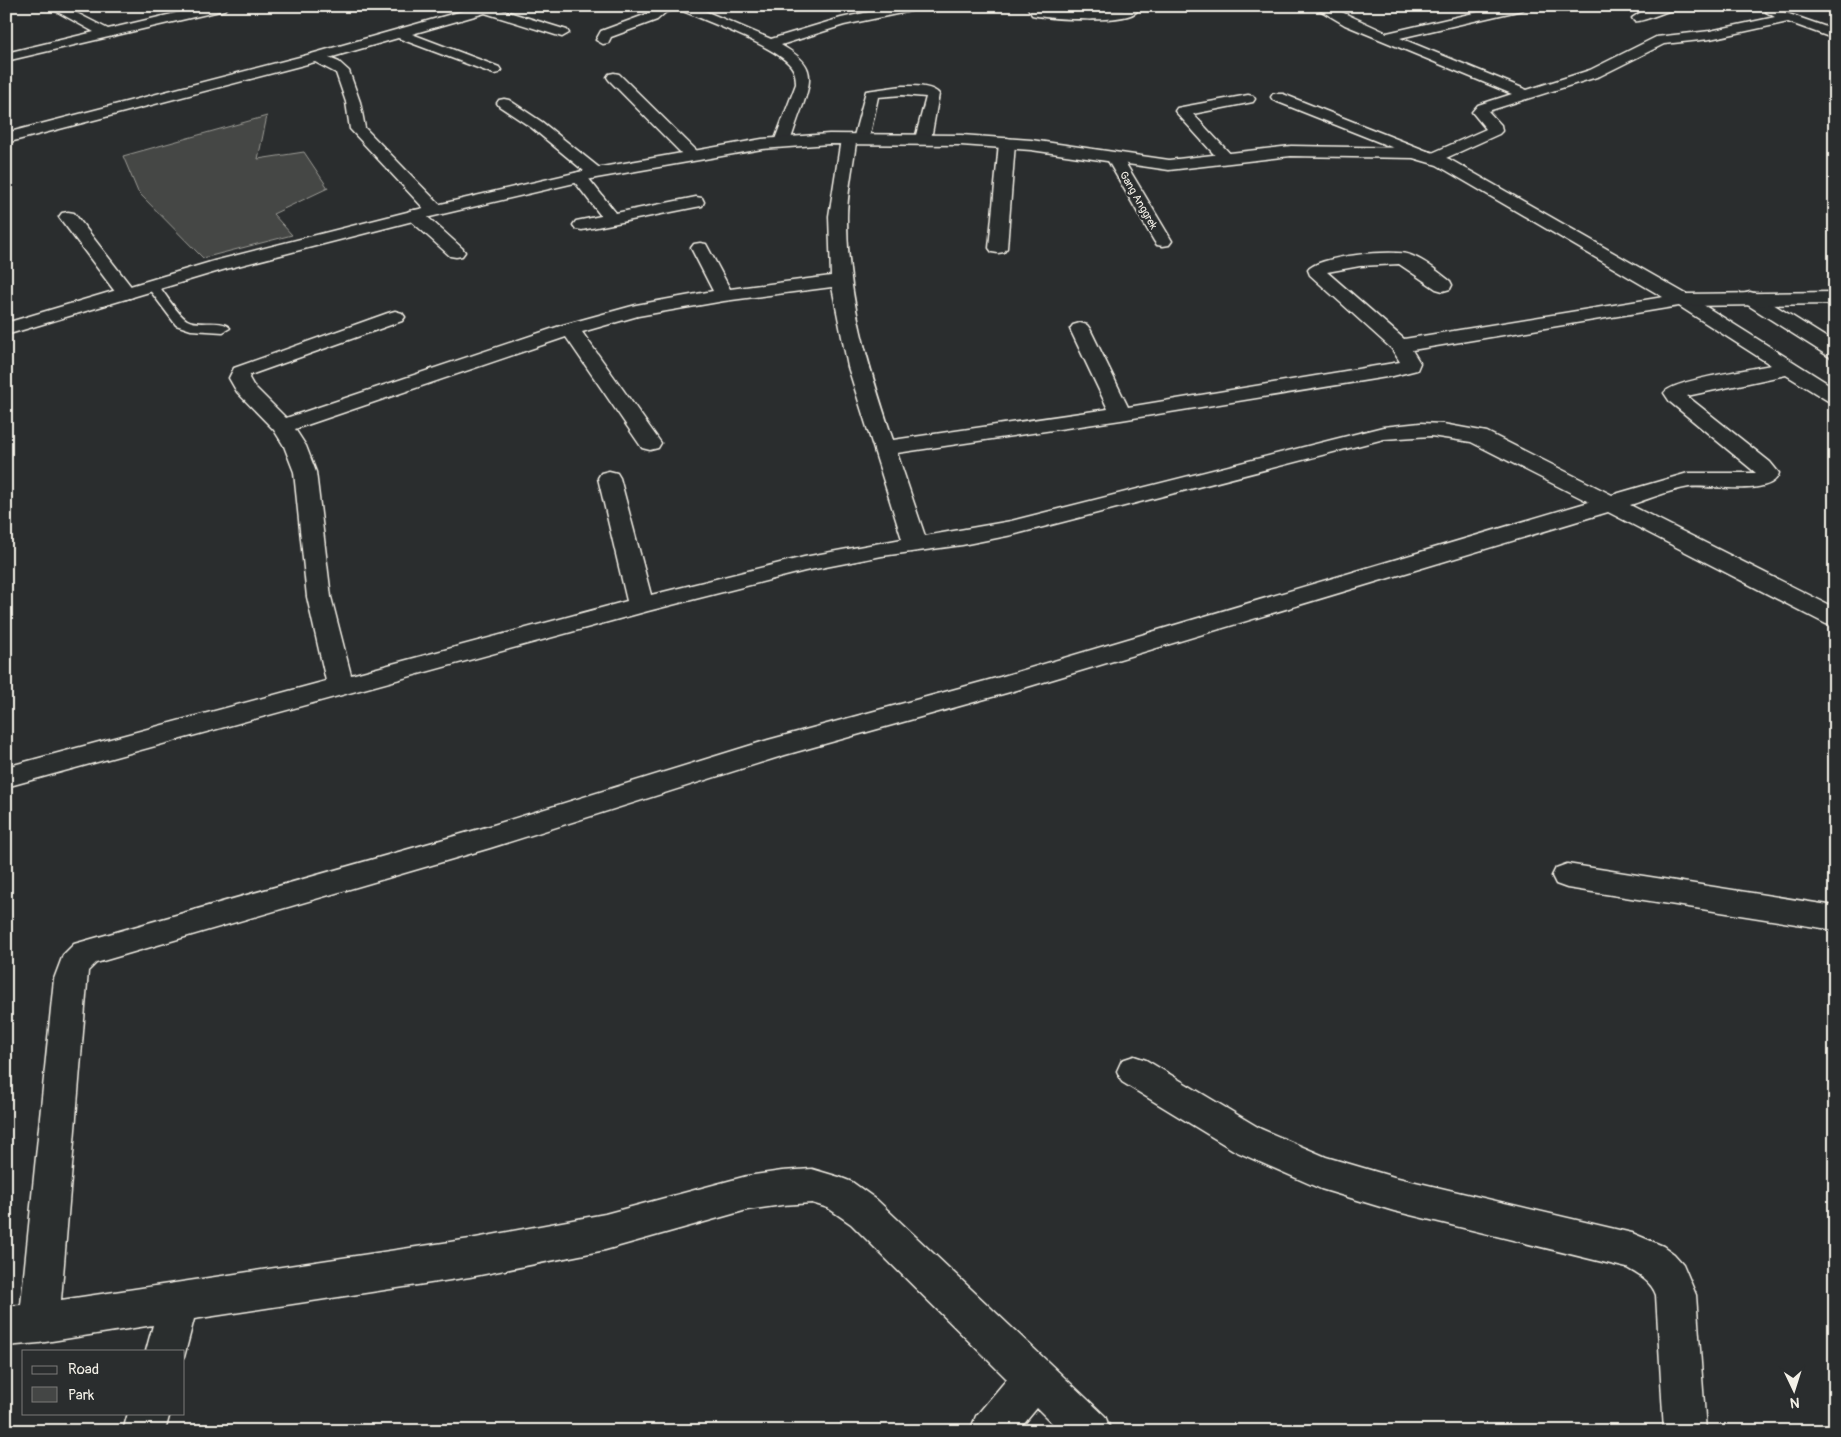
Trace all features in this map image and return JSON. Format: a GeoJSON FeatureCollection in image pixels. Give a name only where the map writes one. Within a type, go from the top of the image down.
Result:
{"type":"FeatureCollection","features":[{"type":"Feature","properties":{"kind":"street"},"geometry":{"type":"LineString","coordinates":[[53,6],[106,33]]}},
{"type":"Feature","properties":{"kind":"street"},"geometry":{"type":"LineString","coordinates":[[6,57],[224,6]]}},
{"type":"Feature","properties":{"kind":"street"},"geometry":{"type":"LineString","coordinates":[[603,40],[606,34],[652,17],[662,9],[682,6],[770,44],[784,52],[800,67],[804,74],[803,84],[782,142]]}},
{"type":"Feature","properties":{"kind":"street"},"geometry":{"type":"LineString","coordinates":[[1033,6],[1035,10],[1043,14],[1089,15],[1127,14],[1131,11],[1130,6]]}},
{"type":"Feature","properties":{"kind":"street"},"geometry":{"type":"LineString","coordinates":[[1319,6],[1386,37],[1526,95]]}},
{"type":"Feature","properties":{"kind":"street"},"geometry":{"type":"LineString","coordinates":[[1386,37],[1522,6]]}},
{"type":"Feature","properties":{"kind":"street"},"geometry":{"type":"LineString","coordinates":[[1638,18],[1652,11],[1670,6]]}},
{"type":"Feature","properties":{"kind":"street"},"geometry":{"type":"LineString","coordinates":[[1763,6],[1759,7],[1833,33]]}},
{"type":"Feature","properties":{"kind":"street"},"geometry":{"type":"LineString","coordinates":[[6,138],[316,58],[491,8],[562,33]]}},
{"type":"Feature","properties":{"kind":"street"},"geometry":{"type":"LineString","coordinates":[[770,44],[841,22],[906,8]]}},
{"type":"Feature","properties":{"kind":"street"},"geometry":{"type":"LineString","coordinates":[[6,329],[280,249],[435,210],[579,177],[782,142],[923,139],[1007,143],[1050,147],[1116,159],[1169,165],[1291,151],[1396,153],[1430,156],[1494,131],[1493,125],[1480,115],[1480,110],[1594,73],[1661,40],[1710,35],[1790,18]]}},
{"type":"Feature","properties":{"kind":"street"},"geometry":{"type":"LineString","coordinates":[[401,34],[494,70]]}},
{"type":"Feature","properties":{"kind":"street"},"geometry":{"type":"LineString","coordinates":[[316,58],[334,65],[342,72],[353,102],[358,129],[435,210]]}},
{"type":"Feature","properties":{"kind":"street"},"geometry":{"type":"LineString","coordinates":[[614,77],[693,156]]}},
{"type":"Feature","properties":{"kind":"street"},"geometry":{"type":"LineString","coordinates":[[916,544],[858,367],[840,280],[838,216],[855,139],[871,94],[880,92],[929,92],[933,96],[923,139]]}},
{"type":"Feature","properties":{"kind":"street"},"geometry":{"type":"LineString","coordinates":[[1278,97],[1430,156],[1682,300],[1835,397]]}},
{"type":"Feature","properties":{"kind":"street"},"geometry":{"type":"LineString","coordinates":[[1228,159],[1182,112],[1248,99]]}},
{"type":"Feature","properties":{"kind":"street"},"geometry":{"type":"LineString","coordinates":[[504,103],[537,125],[596,174]]}},
{"type":"Feature","properties":{"kind":"street"},"geometry":{"type":"LineString","coordinates":[[998,248],[1007,143]]}},
{"type":"Feature","properties":{"kind":"street","name":"Gang Anggrek"},"geometry":{"type":"LineString","coordinates":[[1116,159],[1162,241]]}},
{"type":"Feature","properties":{"kind":"street"},"geometry":{"type":"LineString","coordinates":[[579,177],[611,218]]}},
{"type":"Feature","properties":{"kind":"street"},"geometry":{"type":"LineString","coordinates":[[582,225],[696,202]]}},
{"type":"Feature","properties":{"kind":"street"},"geometry":{"type":"LineString","coordinates":[[415,215],[456,252]]}},
{"type":"Feature","properties":{"kind":"street"},"geometry":{"type":"LineString","coordinates":[[68,217],[126,293]]}},
{"type":"Feature","properties":{"kind":"street"},"geometry":{"type":"LineString","coordinates":[[700,248],[724,295]]}},
{"type":"Feature","properties":{"kind":"street"},"geometry":{"type":"LineString","coordinates":[[884,448],[1121,414],[1405,368],[1410,366],[1410,362],[1400,346],[1319,275],[1317,270],[1344,263],[1396,257],[1406,260],[1443,284]]}},
{"type":"Feature","properties":{"kind":"street"},"geometry":{"type":"LineString","coordinates":[[282,426],[570,329],[636,311],[724,295],[840,280]]}},
{"type":"Feature","properties":{"kind":"street"},"geometry":{"type":"LineString","coordinates":[[1750,298],[1835,352]]}},
{"type":"Feature","properties":{"kind":"street"},"geometry":{"type":"LineString","coordinates":[[1400,346],[1682,300],[1835,298]]}},
{"type":"Feature","properties":{"kind":"street"},"geometry":{"type":"LineString","coordinates":[[340,686],[319,597],[305,472],[295,446],[282,426],[239,382],[241,372],[249,368],[395,317]]}},
{"type":"Feature","properties":{"kind":"street"},"geometry":{"type":"LineString","coordinates":[[570,329],[650,443]]}},
{"type":"Feature","properties":{"kind":"street"},"geometry":{"type":"LineString","coordinates":[[1080,329],[1121,414]]}},
{"type":"Feature","properties":{"kind":"street"},"geometry":{"type":"LineString","coordinates":[[1090,1431],[864,1212],[839,1194],[812,1186],[747,1193],[605,1232],[470,1258],[23,1325],[71,968],[86,953],[490,837],[778,747],[1008,684],[1688,480],[1754,481],[1767,477],[1768,473],[1762,467],[1677,398],[1674,393],[1696,386],[1789,368]]}},
{"type":"Feature","properties":{"kind":"street"},"geometry":{"type":"LineString","coordinates":[[6,777],[641,605],[804,564],[1012,528],[1383,434],[1434,428],[1458,430],[1479,437],[1835,618]]}},
{"type":"Feature","properties":{"kind":"street"},"geometry":{"type":"LineString","coordinates":[[609,478],[641,605]]}},
{"type":"Feature","properties":{"kind":"street"},"geometry":{"type":"LineString","coordinates":[[1568,876],[1835,918]]}},
{"type":"Feature","properties":{"kind":"street"},"geometry":{"type":"LineString","coordinates":[[1134,1071],[1248,1140],[1321,1172],[1394,1194],[1632,1251],[1657,1263],[1669,1275],[1676,1296],[1685,1431]]}},
{"type":"Feature","properties":{"kind":"street"},"geometry":{"type":"LineString","coordinates":[[166,1350],[179,1302]]}},
{"type":"Feature","properties":{"kind":"street"},"geometry":{"type":"LineString","coordinates":[[992,1431],[1035,1378]]}},
{"type":"Feature","properties":{"kind":"street"},"geometry":{"type":"LineString","coordinates":[[144,1431],[149,1414]]}},
{"type":"Feature","properties":{"kind":"lane"},"geometry":{"type":"LineString","coordinates":[[152,285],[180,322],[191,326],[223,328]]}},
{"type":"Feature","properties":{"kind":"green space"},"geometry":{"type":"Polygon","coordinates":[[[267,116],[258,159],[304,152],[328,188],[273,214],[292,235],[203,258],[138,192],[123,156],[267,116]]]}}]}
